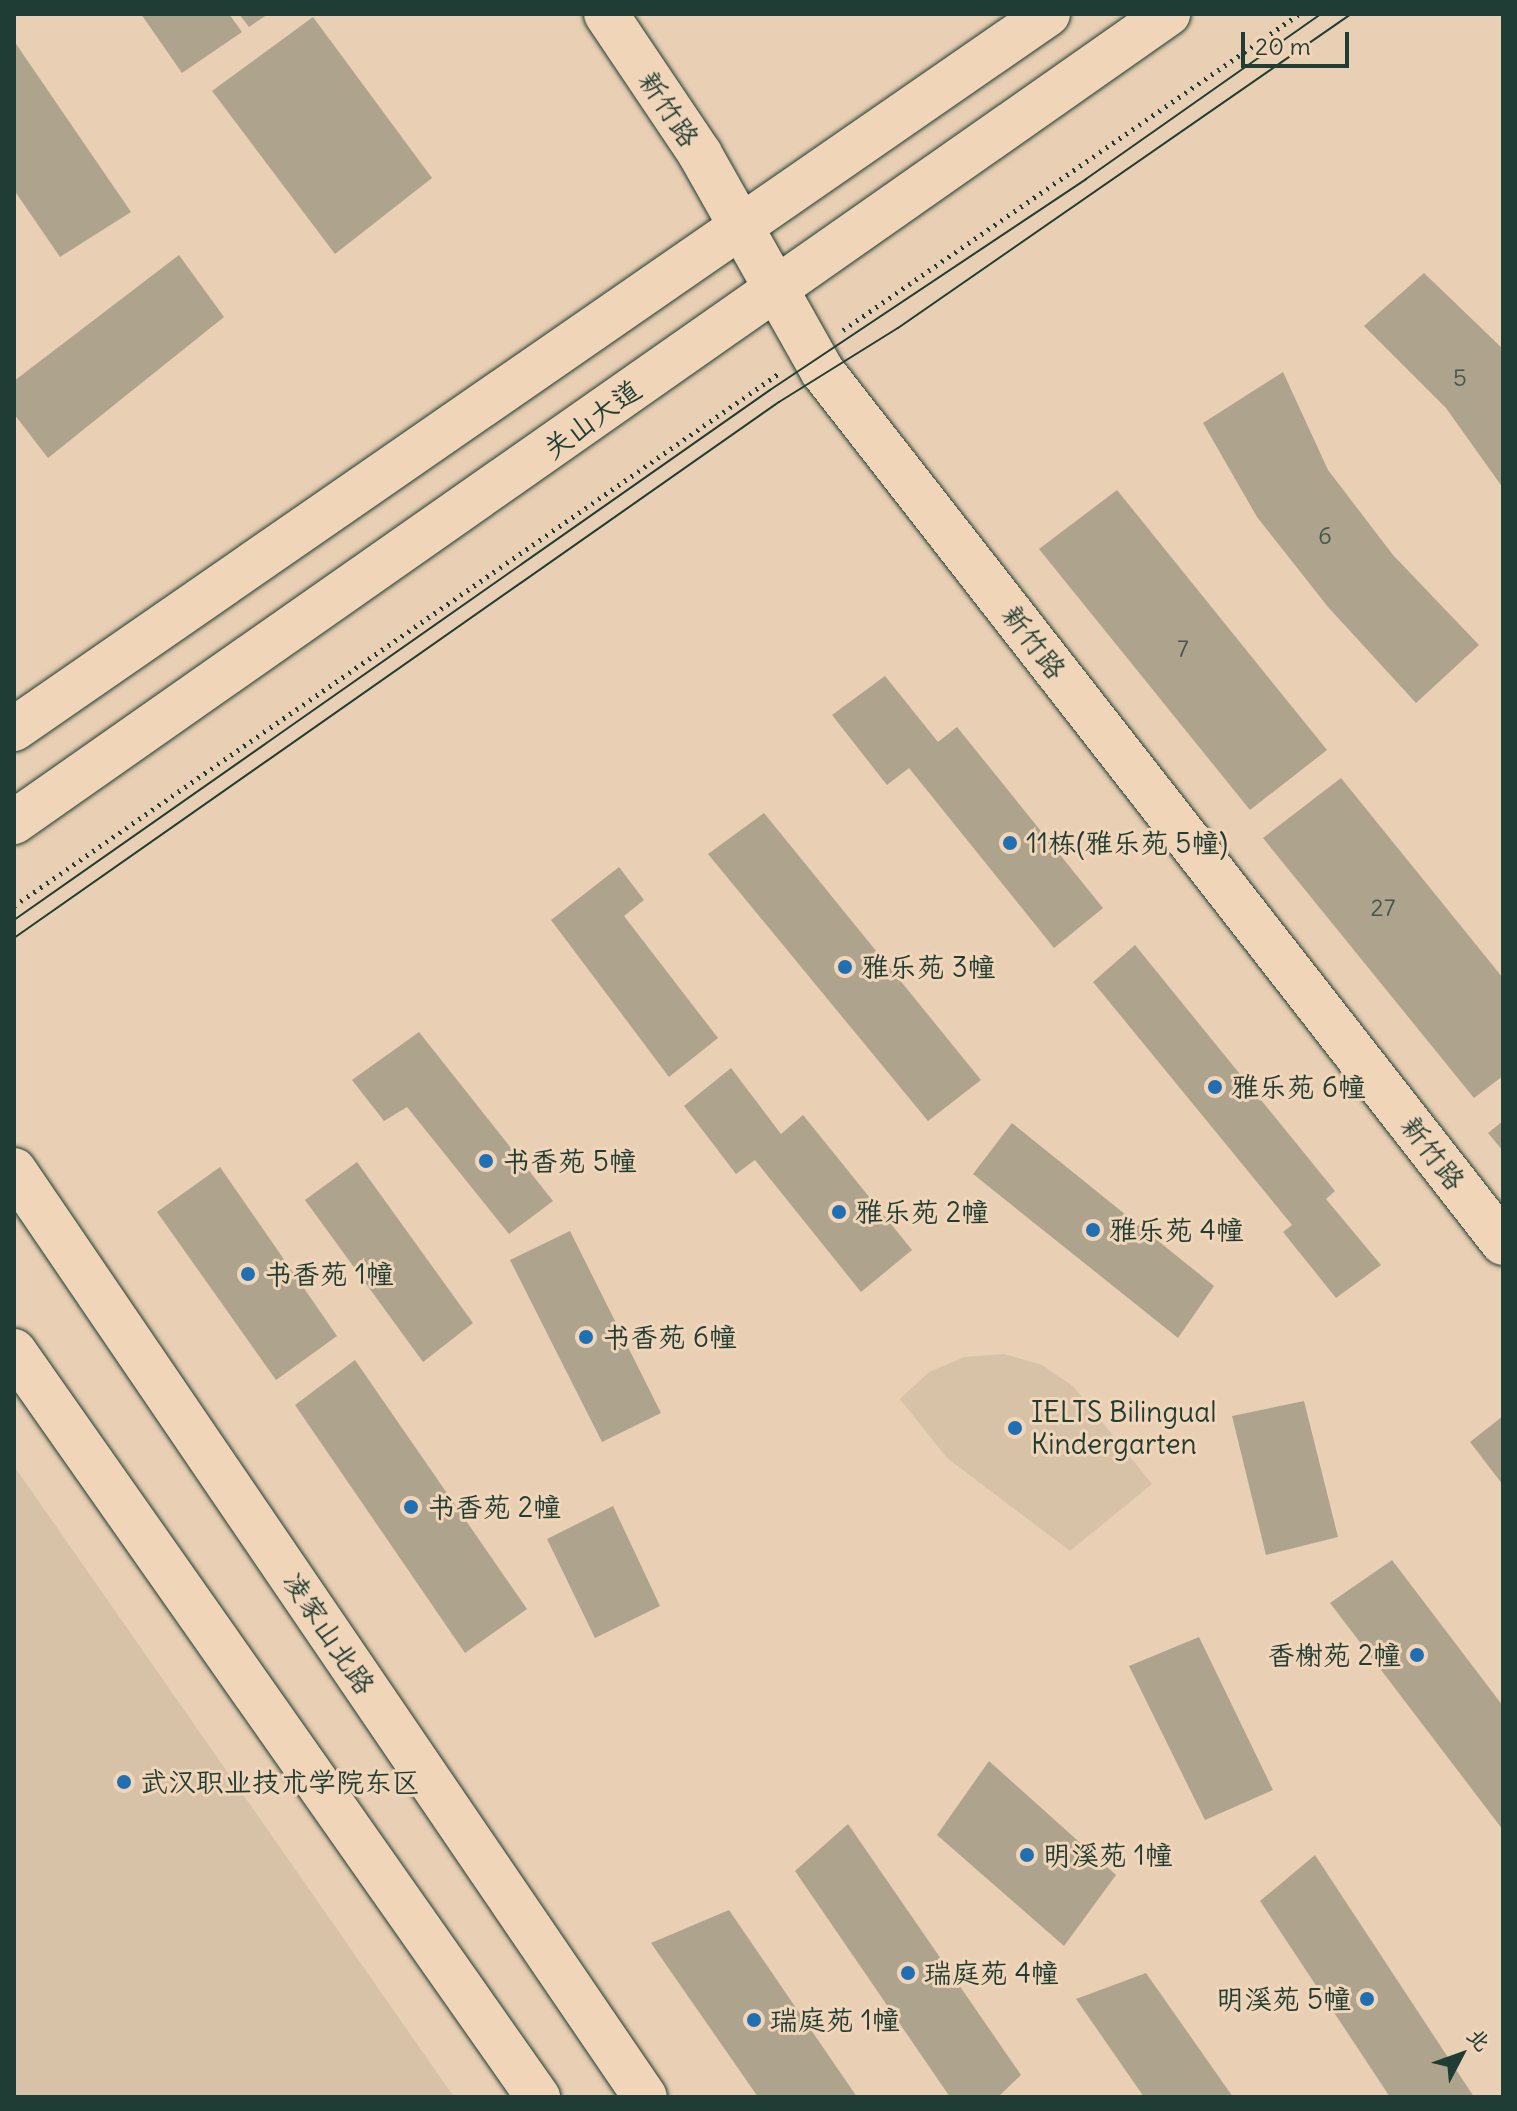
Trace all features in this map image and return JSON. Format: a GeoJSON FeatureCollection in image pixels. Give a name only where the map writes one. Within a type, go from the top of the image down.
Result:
{"type":"FeatureCollection","features":[{"type":"Feature","properties":{"kind":"main road","name":"新竹路"},"geometry":{"type":"LineString","coordinates":[[606,14],[700,154],[810,351],[1503,1243]]}},
{"type":"Feature","properties":{"kind":"main road"},"geometry":{"type":"LineString","coordinates":[[14,729],[741,231],[1048,14]]}},
{"type":"Feature","properties":{"kind":"main road","name":"关山大道"},"geometry":{"type":"LineString","coordinates":[[14,822],[775,286],[1168,14]]}},
{"type":"Feature","properties":{"kind":"main road","name":"凌家山北路"},"geometry":{"type":"LineString","coordinates":[[14,1170],[645,2097]]}},
{"type":"Feature","properties":{"kind":"main road"},"geometry":{"type":"LineString","coordinates":[[14,1351],[538,2097]]}},
{"type":"Feature","properties":{"kind":"path"},"geometry":{"type":"LineString","coordinates":[[14,906],[1299,14]]}},
{"type":"Feature","properties":{"kind":"shaded area","name":"IELTS Bilingual Kindergarten"},"geometry":{"type":"Polygon","coordinates":[[[1004,1354],[1042,1365],[1074,1387],[1152,1484],[1070,1551],[947,1458],[900,1399],[929,1372],[965,1357],[1004,1354]]]}},
{"type":"Feature","properties":{"kind":"shaded area","name":"武汉职业技术学院东区"},"geometry":{"type":"Polygon","coordinates":[[[14,1466],[454,2097],[14,2097],[14,1466]]]}},
{"type":"Feature","properties":{"kind":"building"},"geometry":{"type":"Polygon","coordinates":[[[141,14],[229,14],[242,32],[182,73],[141,14]]]}},
{"type":"Feature","properties":{"kind":"building"},"geometry":{"type":"Polygon","coordinates":[[[239,14],[268,14],[249,27],[239,14]]]}},
{"type":"Feature","properties":{"kind":"building"},"geometry":{"type":"Polygon","coordinates":[[[313,17],[432,178],[335,254],[212,91],[313,17]]]}},
{"type":"Feature","properties":{"kind":"building"},"geometry":{"type":"Polygon","coordinates":[[[14,41],[131,212],[60,257],[14,190],[14,41]]]}},
{"type":"Feature","properties":{"kind":"building"},"geometry":{"type":"Polygon","coordinates":[[[179,255],[224,317],[48,458],[14,414],[14,381],[179,255]]]}},
{"type":"Feature","properties":{"kind":"building"},"geometry":{"type":"Polygon","coordinates":[[[1424,273],[1503,349],[1503,488],[1446,408],[1364,326],[1424,273]]]}},
{"type":"Feature","properties":{"kind":"building"},"geometry":{"type":"Polygon","coordinates":[[[1283,372],[1328,470],[1393,555],[1479,645],[1416,703],[1328,607],[1257,517],[1203,423],[1283,372]]]}},
{"type":"Feature","properties":{"kind":"building"},"geometry":{"type":"Polygon","coordinates":[[[1117,490],[1327,750],[1250,810],[1039,549],[1117,490]]]}},
{"type":"Feature","properties":{"kind":"building","name":"11栋(雅乐苑 5幢)"},"geometry":{"type":"Polygon","coordinates":[[[885,676],[938,742],[957,727],[1103,908],[1054,948],[909,768],[887,785],[832,715],[885,676]]]}},
{"type":"Feature","properties":{"kind":"building"},"geometry":{"type":"Polygon","coordinates":[[[1341,778],[1503,978],[1503,1076],[1474,1098],[1263,838],[1341,778]]]}},
{"type":"Feature","properties":{"kind":"building","name":"雅乐苑 3幢"},"geometry":{"type":"Polygon","coordinates":[[[764,813],[981,1080],[928,1121],[708,854],[764,813]]]}},
{"type":"Feature","properties":{"kind":"building"},"geometry":{"type":"Polygon","coordinates":[[[619,867],[644,900],[624,916],[718,1038],[669,1077],[551,920],[619,867]]]}},
{"type":"Feature","properties":{"kind":"building","name":"雅乐苑 6幢"},"geometry":{"type":"Polygon","coordinates":[[[1135,945],[1335,1191],[1326,1199],[1381,1265],[1336,1298],[1283,1232],[1292,1225],[1093,982],[1135,945]]]}},
{"type":"Feature","properties":{"kind":"building","name":"书香苑 5幢"},"geometry":{"type":"Polygon","coordinates":[[[419,1032],[553,1201],[509,1234],[407,1107],[384,1121],[352,1080],[419,1032]]]}},
{"type":"Feature","properties":{"kind":"building","name":"雅乐苑 2幢"},"geometry":{"type":"Polygon","coordinates":[[[731,1068],[781,1134],[803,1115],[912,1250],[861,1292],[755,1160],[736,1174],[684,1106],[731,1068]]]}},
{"type":"Feature","properties":{"kind":"building"},"geometry":{"type":"Polygon","coordinates":[[[1503,1121],[1503,1151],[1488,1133],[1503,1121]]]}},
{"type":"Feature","properties":{"kind":"building","name":"雅乐苑 4幢"},"geometry":{"type":"Polygon","coordinates":[[[1012,1123],[1214,1286],[1178,1338],[973,1174],[1012,1123]]]}},
{"type":"Feature","properties":{"kind":"building"},"geometry":{"type":"Polygon","coordinates":[[[357,1162],[473,1323],[423,1362],[305,1200],[357,1162]]]}},
{"type":"Feature","properties":{"kind":"building","name":"书香苑 1幢"},"geometry":{"type":"Polygon","coordinates":[[[220,1167],[337,1336],[276,1380],[157,1212],[220,1167]]]}},
{"type":"Feature","properties":{"kind":"building","name":"书香苑 6幢"},"geometry":{"type":"Polygon","coordinates":[[[570,1231],[661,1413],[602,1442],[510,1260],[570,1231]]]}},
{"type":"Feature","properties":{"kind":"building","name":"书香苑 2幢"},"geometry":{"type":"Polygon","coordinates":[[[355,1360],[527,1609],[465,1653],[295,1405],[355,1360]]]}},
{"type":"Feature","properties":{"kind":"building"},"geometry":{"type":"Polygon","coordinates":[[[1304,1401],[1338,1537],[1266,1555],[1232,1416],[1304,1401]]]}},
{"type":"Feature","properties":{"kind":"building"},"geometry":{"type":"Polygon","coordinates":[[[1503,1416],[1503,1485],[1470,1442],[1503,1416]]]}},
{"type":"Feature","properties":{"kind":"building"},"geometry":{"type":"Polygon","coordinates":[[[613,1506],[660,1606],[595,1638],[547,1539],[613,1506]]]}},
{"type":"Feature","properties":{"kind":"building","name":"香榭苑 2幢"},"geometry":{"type":"Polygon","coordinates":[[[1392,1560],[1503,1706],[1503,1830],[1330,1603],[1392,1560]]]}},
{"type":"Feature","properties":{"kind":"building"},"geometry":{"type":"Polygon","coordinates":[[[1199,1637],[1273,1790],[1205,1820],[1129,1666],[1199,1637]]]}},
{"type":"Feature","properties":{"kind":"building","name":"明溪苑 1幢"},"geometry":{"type":"Polygon","coordinates":[[[989,1761],[1116,1875],[1064,1946],[937,1835],[989,1761]]]}},
{"type":"Feature","properties":{"kind":"building","name":"瑞庭苑 4幢"},"geometry":{"type":"Polygon","coordinates":[[[848,1824],[1021,2075],[998,2097],[950,2097],[795,1871],[848,1824]]]}},
{"type":"Feature","properties":{"kind":"building","name":"明溪苑 5幢"},"geometry":{"type":"Polygon","coordinates":[[[1315,1855],[1474,2097],[1390,2097],[1260,1901],[1315,1855]]]}},
{"type":"Feature","properties":{"kind":"building","name":"瑞庭苑 1幢"},"geometry":{"type":"Polygon","coordinates":[[[729,1910],[857,2097],[758,2097],[651,1943],[729,1910]]]}},
{"type":"Feature","properties":{"kind":"building"},"geometry":{"type":"Polygon","coordinates":[[[1146,1973],[1233,2097],[1144,2097],[1076,1999],[1146,1973]]]}},
{"type":"Feature","properties":{"kind":"tram line"},"geometry":{"type":"LineString","coordinates":[[14,920],[770,390],[1086,179],[1321,14]]}},
{"type":"Feature","properties":{"kind":"tram line"},"geometry":{"type":"LineString","coordinates":[[14,938],[779,402],[898,328],[1351,14]]}},
{"type":"Feature","properties":{"kind":"place","name":"11栋(雅乐苑 5幢)"},"geometry":{"type":"Point","coordinates":[1010,843]}},
{"type":"Feature","properties":{"kind":"place","name":"雅乐苑 3幢"},"geometry":{"type":"Point","coordinates":[845,967]}},
{"type":"Feature","properties":{"kind":"place","name":"雅乐苑 6幢"},"geometry":{"type":"Point","coordinates":[1215,1087]}},
{"type":"Feature","properties":{"kind":"place","name":"书香苑 5幢"},"geometry":{"type":"Point","coordinates":[486,1161]}},
{"type":"Feature","properties":{"kind":"place","name":"雅乐苑 2幢"},"geometry":{"type":"Point","coordinates":[839,1212]}},
{"type":"Feature","properties":{"kind":"place","name":"雅乐苑 4幢"},"geometry":{"type":"Point","coordinates":[1093,1230]}},
{"type":"Feature","properties":{"kind":"place","name":"书香苑 1幢"},"geometry":{"type":"Point","coordinates":[248,1274]}},
{"type":"Feature","properties":{"kind":"place","name":"书香苑 6幢"},"geometry":{"type":"Point","coordinates":[586,1337]}},
{"type":"Feature","properties":{"kind":"place","name":"IELTS Bilingual Kindergarten"},"geometry":{"type":"Point","coordinates":[1015,1428]}},
{"type":"Feature","properties":{"kind":"place","name":"书香苑 2幢"},"geometry":{"type":"Point","coordinates":[411,1507]}},
{"type":"Feature","properties":{"kind":"place","name":"香榭苑 2幢"},"geometry":{"type":"Point","coordinates":[1417,1655]}},
{"type":"Feature","properties":{"kind":"place","name":"武汉职业技术学院东区"},"geometry":{"type":"Point","coordinates":[124,1782]}},
{"type":"Feature","properties":{"kind":"place","name":"明溪苑 1幢"},"geometry":{"type":"Point","coordinates":[1027,1855]}},
{"type":"Feature","properties":{"kind":"place","name":"瑞庭苑 4幢"},"geometry":{"type":"Point","coordinates":[908,1973]}},
{"type":"Feature","properties":{"kind":"place","name":"明溪苑 5幢"},"geometry":{"type":"Point","coordinates":[1367,1999]}},
{"type":"Feature","properties":{"kind":"place","name":"瑞庭苑 1幢"},"geometry":{"type":"Point","coordinates":[754,2020]}}]}
